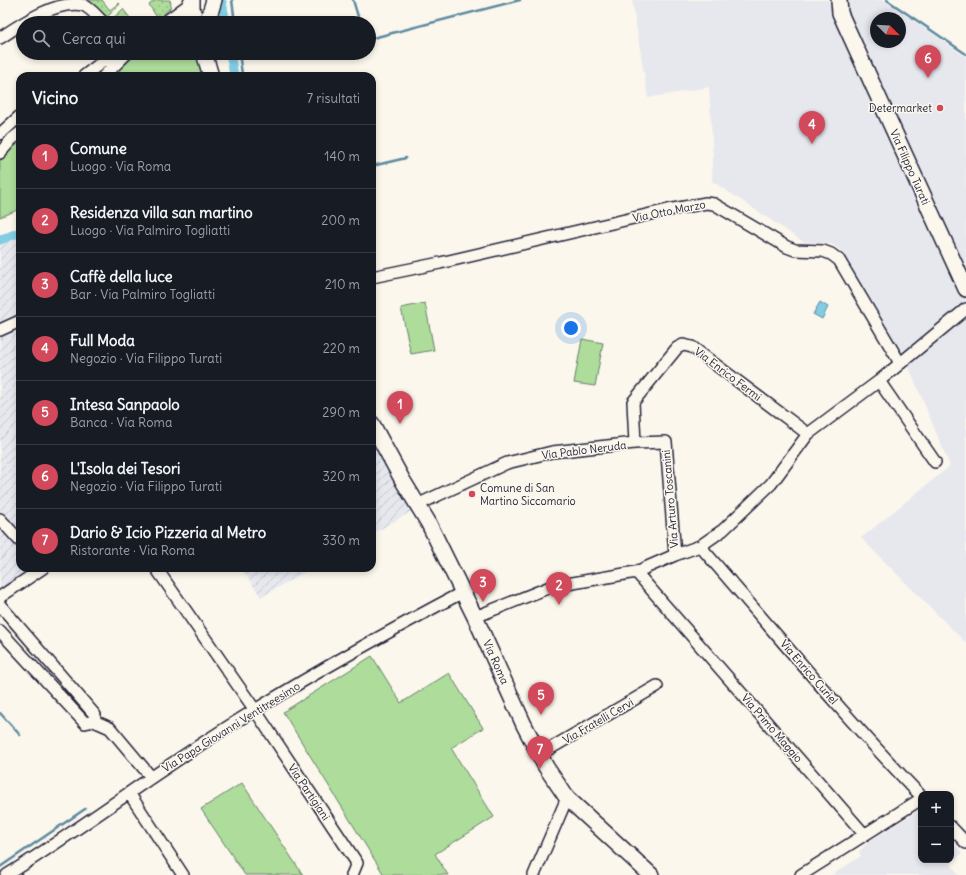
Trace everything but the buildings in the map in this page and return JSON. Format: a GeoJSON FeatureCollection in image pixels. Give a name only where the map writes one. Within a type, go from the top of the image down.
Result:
{"type":"FeatureCollection","features":[{"type":"Feature","properties":{"kind":"main road"},"geometry":{"type":"LineString","coordinates":[[191,0],[192,8],[196,16]]}},
{"type":"Feature","properties":{"kind":"main road"},"geometry":{"type":"LineString","coordinates":[[203,16],[214,0]]}},
{"type":"Feature","properties":{"kind":"main road","name":"Via Filippo Turati"},"geometry":{"type":"LineString","coordinates":[[839,0],[849,9],[966,266]]}},
{"type":"Feature","properties":{"kind":"main road","name":"Via Filippo Turati"},"geometry":{"type":"LineString","coordinates":[[839,0],[840,13],[966,290]]}},
{"type":"Feature","properties":{"kind":"main road","name":"Via Roma"},"geometry":{"type":"LineString","coordinates":[[376,431],[428,522],[475,617],[524,725],[546,768],[566,798],[651,875]]}},
{"type":"Feature","properties":{"kind":"street"},"geometry":{"type":"LineString","coordinates":[[174,16],[187,6],[191,0]]}},
{"type":"Feature","properties":{"kind":"street"},"geometry":{"type":"LineString","coordinates":[[33,16],[47,7],[65,2],[83,5],[97,16]]}},
{"type":"Feature","properties":{"kind":"street"},"geometry":{"type":"LineString","coordinates":[[178,13],[189,16]]}},
{"type":"Feature","properties":{"kind":"street"},"geometry":{"type":"LineString","coordinates":[[0,38],[16,27]]}},
{"type":"Feature","properties":{"kind":"street"},"geometry":{"type":"LineString","coordinates":[[90,72],[110,60]]}},
{"type":"Feature","properties":{"kind":"street"},"geometry":{"type":"LineString","coordinates":[[106,72],[114,60]]}},
{"type":"Feature","properties":{"kind":"street"},"geometry":{"type":"LineString","coordinates":[[0,134],[16,120]]}},
{"type":"Feature","properties":{"kind":"street"},"geometry":{"type":"LineString","coordinates":[[0,153],[16,136]]}},
{"type":"Feature","properties":{"kind":"street","name":"Via Otto Marzo"},"geometry":{"type":"LineString","coordinates":[[376,276],[706,202],[714,204],[795,250],[823,252],[831,254],[839,260],[900,363]]}},
{"type":"Feature","properties":{"kind":"street"},"geometry":{"type":"LineString","coordinates":[[475,617],[550,587],[636,572],[700,546],[723,530],[771,484],[808,434],[879,381],[966,309]]}},
{"type":"Feature","properties":{"kind":"street"},"geometry":{"type":"LineString","coordinates":[[0,330],[16,323]]}},
{"type":"Feature","properties":{"kind":"street","name":"Via Enrico Fermi"},"geometry":{"type":"LineString","coordinates":[[635,443],[633,402],[677,348],[683,345],[692,347],[808,434]]}},
{"type":"Feature","properties":{"kind":"street"},"geometry":{"type":"LineString","coordinates":[[879,381],[935,462]]}},
{"type":"Feature","properties":{"kind":"street","name":"Via Pablo Neruda"},"geometry":{"type":"LineString","coordinates":[[417,505],[507,463],[552,452],[635,443],[666,442]]}},
{"type":"Feature","properties":{"kind":"street","name":"Via Arturo Toscanini"},"geometry":{"type":"LineString","coordinates":[[666,442],[675,555]]}},
{"type":"Feature","properties":{"kind":"street"},"geometry":{"type":"LineString","coordinates":[[0,519],[16,537]]}},
{"type":"Feature","properties":{"kind":"street","name":"Via Enrico Curiel"},"geometry":{"type":"LineString","coordinates":[[700,546],[844,712],[918,794]]}},
{"type":"Feature","properties":{"kind":"street"},"geometry":{"type":"LineString","coordinates":[[38,572],[0,604],[95,715],[94,721]]}},
{"type":"Feature","properties":{"kind":"street"},"geometry":{"type":"LineString","coordinates":[[159,572],[255,710]]}},
{"type":"Feature","properties":{"kind":"street","name":"Via Primo Maggio"},"geometry":{"type":"LineString","coordinates":[[636,572],[864,834]]}},
{"type":"Feature","properties":{"kind":"street","name":"Via Papa Giovanni Ventitreesimo"},"geometry":{"type":"LineString","coordinates":[[7,875],[151,777],[255,710],[400,626],[463,592]]}},
{"type":"Feature","properties":{"kind":"street"},"geometry":{"type":"LineString","coordinates":[[0,631],[85,723],[94,721],[110,728],[151,777]]}},
{"type":"Feature","properties":{"kind":"street","name":"Via Fratelli Cervi"},"geometry":{"type":"LineString","coordinates":[[539,755],[657,686]]}},
{"type":"Feature","properties":{"kind":"street","name":"Via Partigiani"},"geometry":{"type":"LineString","coordinates":[[255,710],[357,863],[352,875]]}},
{"type":"Feature","properties":{"kind":"street"},"geometry":{"type":"LineString","coordinates":[[129,793],[183,875]]}},
{"type":"Feature","properties":{"kind":"street"},"geometry":{"type":"LineString","coordinates":[[534,875],[566,798]]}},
{"type":"Feature","properties":{"kind":"street"},"geometry":{"type":"LineString","coordinates":[[801,875],[918,799]]}},
{"type":"Feature","properties":{"kind":"street"},"geometry":{"type":"LineString","coordinates":[[954,830],[966,843]]}},
{"type":"Feature","properties":{"kind":"shaded area"},"geometry":{"type":"Polygon","coordinates":[[[632,0],[884,0],[901,12],[870,12],[870,48],[906,48],[906,15],[966,57],[966,643],[861,538],[950,466],[909,367],[839,249],[831,244],[804,242],[712,181],[713,158],[709,87],[648,98],[632,0]]]}},
{"type":"Feature","properties":{"kind":"shaded area"},"geometry":{"type":"Polygon","coordinates":[[[16,238],[16,572],[34,572],[0,592],[0,245],[16,238]]]}},
{"type":"Feature","properties":{"kind":"shaded area"},"geometry":{"type":"Polygon","coordinates":[[[376,442],[414,510],[376,532],[376,442]]]}},
{"type":"Feature","properties":{"kind":"shaded area"},"geometry":{"type":"Polygon","coordinates":[[[244,572],[305,572],[261,597],[244,572]]]}},
{"type":"Feature","properties":{"kind":"shaded area"},"geometry":{"type":"Polygon","coordinates":[[[918,811],[918,863],[952,863],[951,864],[959,875],[832,875],[861,856],[859,852],[868,842],[918,811]]]}},
{"type":"Feature","properties":{"kind":"shaded area"},"geometry":{"type":"Polygon","coordinates":[[[954,844],[962,853],[954,861],[954,844]]]}},
{"type":"Feature","properties":{"kind":"green space"},"geometry":{"type":"Polygon","coordinates":[[[87,0],[102,0],[110,10],[119,3],[120,4],[108,16],[106,16],[96,6],[87,0]]]}},
{"type":"Feature","properties":{"kind":"green space"},"geometry":{"type":"Polygon","coordinates":[[[155,0],[170,0],[171,4],[170,8],[161,16],[156,16],[149,5],[155,0]]]}},
{"type":"Feature","properties":{"kind":"green space"},"geometry":{"type":"Polygon","coordinates":[[[123,9],[128,16],[115,16],[123,9]]]}},
{"type":"Feature","properties":{"kind":"green space"},"geometry":{"type":"Polygon","coordinates":[[[130,60],[200,60],[202,72],[120,72],[119,70],[130,60]]]}},
{"type":"Feature","properties":{"kind":"green space"},"geometry":{"type":"Polygon","coordinates":[[[16,145],[16,211],[0,217],[0,161],[16,145]]]}},
{"type":"Feature","properties":{"kind":"green space"},"geometry":{"type":"Polygon","coordinates":[[[425,303],[434,350],[411,354],[401,308],[425,303]]]}},
{"type":"Feature","properties":{"kind":"green space"},"geometry":{"type":"Polygon","coordinates":[[[582,339],[603,343],[595,386],[574,383],[582,339]]]}},
{"type":"Feature","properties":{"kind":"green space"},"geometry":{"type":"Polygon","coordinates":[[[372,656],[401,703],[449,673],[483,728],[451,748],[494,817],[435,854],[448,875],[384,875],[283,712],[372,656]]]}},
{"type":"Feature","properties":{"kind":"green space"},"geometry":{"type":"Polygon","coordinates":[[[242,783],[303,875],[245,875],[201,809],[242,783]]]}},
{"type":"Feature","properties":{"kind":"water"},"geometry":{"type":"Polygon","coordinates":[[[820,302],[828,307],[822,319],[813,314],[820,302]]]}},
{"type":"Feature","properties":{"kind":"waterway"},"geometry":{"type":"LineString","coordinates":[[232,0],[234,16]]}},
{"type":"Feature","properties":{"kind":"waterway"},"geometry":{"type":"LineString","coordinates":[[353,0],[358,16]]}},
{"type":"Feature","properties":{"kind":"waterway"},"geometry":{"type":"LineString","coordinates":[[376,37],[520,0]]}},
{"type":"Feature","properties":{"kind":"waterway"},"geometry":{"type":"LineString","coordinates":[[887,0],[966,54]]}},
{"type":"Feature","properties":{"kind":"waterway"},"geometry":{"type":"LineString","coordinates":[[222,2],[225,16]]}},
{"type":"Feature","properties":{"kind":"waterway"},"geometry":{"type":"LineString","coordinates":[[231,60],[233,72]]}},
{"type":"Feature","properties":{"kind":"waterway"},"geometry":{"type":"LineString","coordinates":[[240,60],[242,72]]}},
{"type":"Feature","properties":{"kind":"waterway"},"geometry":{"type":"LineString","coordinates":[[376,165],[406,158]]}},
{"type":"Feature","properties":{"kind":"waterway"},"geometry":{"type":"LineString","coordinates":[[0,240],[16,234]]}},
{"type":"Feature","properties":{"kind":"waterway"},"geometry":{"type":"LineString","coordinates":[[0,713],[20,735]]}},
{"type":"Feature","properties":{"kind":"waterway"},"geometry":{"type":"LineString","coordinates":[[0,867],[85,809]]}},
{"type":"Feature","properties":{"kind":"place","name":"L'Isola dei Tesori"},"geometry":{"type":"Point","coordinates":[928,78]}},
{"type":"Feature","properties":{"kind":"place","name":"Determarket"},"geometry":{"type":"Point","coordinates":[940,108]}},
{"type":"Feature","properties":{"kind":"place","name":"Full Moda"},"geometry":{"type":"Point","coordinates":[812,144]}},
{"type":"Feature","properties":{"kind":"place","name":"Comune"},"geometry":{"type":"Point","coordinates":[400,424]}},
{"type":"Feature","properties":{"kind":"place","name":"Comune di San Martino Siccomario"},"geometry":{"type":"Point","coordinates":[472,494]}},
{"type":"Feature","properties":{"kind":"place","name":"Caffè della luce"},"geometry":{"type":"Point","coordinates":[483,602]}},
{"type":"Feature","properties":{"kind":"place","name":"Residenza villa san martino"},"geometry":{"type":"Point","coordinates":[559,605]}},
{"type":"Feature","properties":{"kind":"place","name":"Intesa Sanpaolo"},"geometry":{"type":"Point","coordinates":[541,715]}},
{"type":"Feature","properties":{"kind":"place","name":"Dario & Icio Pizzeria al Metro"},"geometry":{"type":"Point","coordinates":[540,769]}}]}
